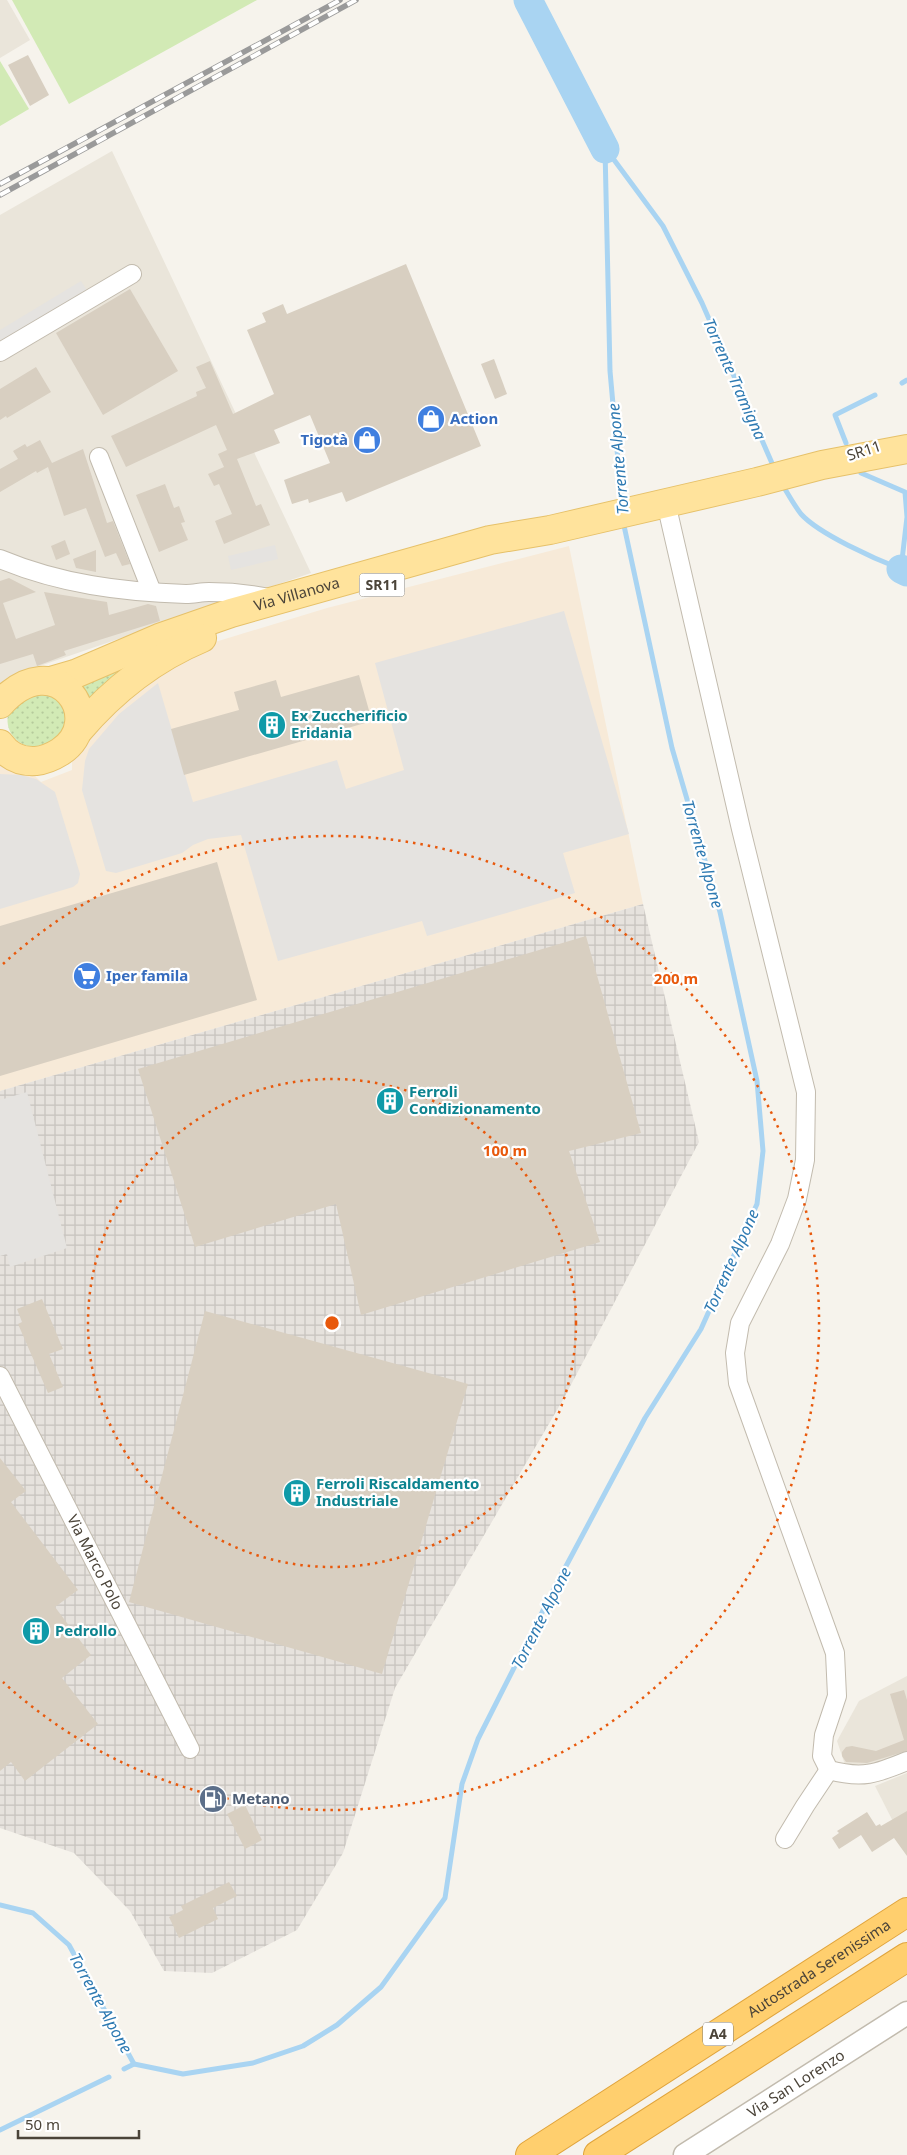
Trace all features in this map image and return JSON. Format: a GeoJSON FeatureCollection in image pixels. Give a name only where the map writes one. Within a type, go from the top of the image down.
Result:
{"type":"FeatureCollection","features":[{"type":"Feature","properties":{"kind":"highway","name":"Autostrada Serenissima"},"geometry":{"type":"LineString","coordinates":[[530,2155],[907,1912]]}},
{"type":"Feature","properties":{"kind":"highway","name":"A4"},"geometry":{"type":"LineString","coordinates":[[598,2155],[907,1957]]}},
{"type":"Feature","properties":{"kind":"main road"},"geometry":{"type":"LineString","coordinates":[[864,452],[907,429]]}},
{"type":"Feature","properties":{"kind":"main road","name":"SR11"},"geometry":{"type":"LineString","coordinates":[[654,506],[822,465],[907,438]]}},
{"type":"Feature","properties":{"kind":"main road"},"geometry":{"type":"LineString","coordinates":[[822,465],[907,449]]}},
{"type":"Feature","properties":{"kind":"main road","name":"Via Villanova"},"geometry":{"type":"LineString","coordinates":[[51,681],[75,674],[159,638],[276,600],[490,540],[563,527],[654,506]]}},
{"type":"Feature","properties":{"kind":"main road","name":"Via Villanova"},"geometry":{"type":"LineString","coordinates":[[78,731],[100,706],[123,686],[145,670],[194,641],[235,626],[494,553],[563,527]]}},
{"type":"Feature","properties":{"kind":"main road","name":"SR11"},"geometry":{"type":"LineString","coordinates":[[0,704],[8,695],[29,682],[37,680],[51,681]]}},
{"type":"Feature","properties":{"kind":"main road"},"geometry":{"type":"LineString","coordinates":[[51,681],[66,689],[77,707],[80,719],[78,731]]}},
{"type":"Feature","properties":{"kind":"main road","name":"SR11"},"geometry":{"type":"LineString","coordinates":[[4,753],[29,761],[52,758],[68,745],[78,731]]}},
{"type":"Feature","properties":{"kind":"street"},"geometry":{"type":"LineString","coordinates":[[0,352],[132,274]]}},
{"type":"Feature","properties":{"kind":"street"},"geometry":{"type":"LineString","coordinates":[[99,457],[152,592]]}},
{"type":"Feature","properties":{"kind":"street"},"geometry":{"type":"LineString","coordinates":[[654,506],[741,829],[806,1092],[804,1160],[796,1198],[780,1244],[740,1323],[735,1353],[738,1383],[835,1653],[838,1696],[824,1735],[822,1756],[829,1770],[851,1776],[869,1775],[907,1761]]}},
{"type":"Feature","properties":{"kind":"street"},"geometry":{"type":"LineString","coordinates":[[0,560],[18,567],[83,585],[120,590],[189,594],[223,592],[276,600]]}},
{"type":"Feature","properties":{"kind":"street"},"geometry":{"type":"LineString","coordinates":[[189,594],[202,600],[207,605],[211,620]]}},
{"type":"Feature","properties":{"kind":"street","name":"Via Marco Polo"},"geometry":{"type":"LineString","coordinates":[[0,1376],[190,1749]]}},
{"type":"Feature","properties":{"kind":"street"},"geometry":{"type":"LineString","coordinates":[[785,1839],[829,1770]]}},
{"type":"Feature","properties":{"kind":"street","name":"Via San Lorenzo"},"geometry":{"type":"LineString","coordinates":[[685,2155],[907,2013]]}},
{"type":"Feature","properties":{"kind":"shaded area"},"geometry":{"type":"Polygon","coordinates":[[[0,0],[7,0],[30,40],[0,58],[0,0]]]}},
{"type":"Feature","properties":{"kind":"shaded area"},"geometry":{"type":"Polygon","coordinates":[[[112,151],[311,573],[31,669],[0,684],[0,215],[112,151]]]}},
{"type":"Feature","properties":{"kind":"shaded area"},"geometry":{"type":"Polygon","coordinates":[[[81,281],[88,292],[0,344],[0,330],[81,281]]]}},
{"type":"Feature","properties":{"kind":"shaded area"},"geometry":{"type":"Polygon","coordinates":[[[275,545],[278,559],[231,570],[228,556],[275,545]]]}},
{"type":"Feature","properties":{"kind":"shaded area"},"geometry":{"type":"Polygon","coordinates":[[[569,546],[643,904],[0,1091],[0,766],[11,767],[33,774],[41,782],[72,770],[72,758],[96,721],[202,646],[327,608],[569,546]]]}},
{"type":"Feature","properties":{"kind":"shaded area"},"geometry":{"type":"Polygon","coordinates":[[[564,611],[629,834],[563,853],[575,893],[427,936],[422,921],[278,961],[241,835],[208,839],[193,845],[182,853],[116,873],[106,871],[82,790],[85,761],[89,749],[119,714],[158,683],[193,802],[337,760],[346,789],[404,770],[375,663],[564,611]]]}},
{"type":"Feature","properties":{"kind":"shaded area"},"geometry":{"type":"Polygon","coordinates":[[[0,774],[21,775],[36,779],[55,792],[80,874],[78,883],[73,887],[0,909],[0,774]]]}},
{"type":"Feature","properties":{"kind":"shaded area"},"geometry":{"type":"Polygon","coordinates":[[[643,904],[699,1142],[564,1398],[395,1688],[343,1853],[297,1930],[212,1973],[164,1971],[130,1911],[74,1853],[0,1828],[0,1091],[643,904]]]}},
{"type":"Feature","properties":{"kind":"shaded area"},"geometry":{"type":"Polygon","coordinates":[[[27,1092],[67,1248],[10,1267],[7,1254],[0,1256],[0,1100],[27,1092]]]}},
{"type":"Feature","properties":{"kind":"shaded area"},"geometry":{"type":"Polygon","coordinates":[[[907,1676],[907,1753],[872,1768],[845,1765],[837,1741],[859,1701],[907,1676]]]}},
{"type":"Feature","properties":{"kind":"shaded area"},"geometry":{"type":"Polygon","coordinates":[[[907,1773],[907,1849],[875,1786],[907,1773]]]}},
{"type":"Feature","properties":{"kind":"green space"},"geometry":{"type":"Polygon","coordinates":[[[12,0],[257,0],[69,104],[12,0]]]}},
{"type":"Feature","properties":{"kind":"green space"},"geometry":{"type":"Polygon","coordinates":[[[0,61],[29,109],[0,126],[0,61]]]}},
{"type":"Feature","properties":{"kind":"green space"},"geometry":{"type":"Polygon","coordinates":[[[131,662],[88,701],[76,686],[131,662]]]}},
{"type":"Feature","properties":{"kind":"green space"},"geometry":{"type":"Polygon","coordinates":[[[38,693],[58,697],[68,717],[63,731],[58,738],[49,744],[30,747],[14,738],[9,730],[9,711],[19,703],[38,693]]]}},
{"type":"Feature","properties":{"kind":"building"},"geometry":{"type":"Polygon","coordinates":[[[28,55],[49,95],[30,106],[8,65],[28,55]]]}},
{"type":"Feature","properties":{"kind":"building"},"geometry":{"type":"Polygon","coordinates":[[[406,264],[481,446],[346,502],[342,492],[309,503],[308,499],[292,504],[284,480],[330,463],[310,415],[274,430],[280,443],[237,459],[256,506],[261,504],[270,525],[224,544],[215,521],[232,514],[219,484],[214,486],[208,474],[224,467],[218,454],[227,450],[216,425],[126,467],[111,436],[197,396],[196,392],[206,388],[196,367],[210,361],[233,414],[274,394],[247,330],[266,322],[262,313],[283,304],[287,314],[406,264]]]}},
{"type":"Feature","properties":{"kind":"building"},"geometry":{"type":"Polygon","coordinates":[[[130,289],[178,371],[103,415],[56,333],[130,289]]]}},
{"type":"Feature","properties":{"kind":"building"},"geometry":{"type":"Polygon","coordinates":[[[494,359],[507,394],[495,399],[481,364],[494,359]]]}},
{"type":"Feature","properties":{"kind":"building"},"geometry":{"type":"Polygon","coordinates":[[[36,367],[51,392],[7,418],[6,416],[0,420],[0,389],[36,367]]]}},
{"type":"Feature","properties":{"kind":"building"},"geometry":{"type":"Polygon","coordinates":[[[40,440],[52,463],[83,449],[107,523],[113,521],[130,564],[122,566],[116,553],[105,557],[86,508],[64,516],[48,467],[37,473],[36,471],[0,492],[0,469],[18,459],[13,451],[25,444],[27,447],[40,440]]]}},
{"type":"Feature","properties":{"kind":"building"},"geometry":{"type":"Polygon","coordinates":[[[165,484],[174,508],[179,506],[185,522],[181,523],[188,540],[159,552],[136,495],[165,484]]]}},
{"type":"Feature","properties":{"kind":"building"},"geometry":{"type":"Polygon","coordinates":[[[65,540],[70,554],[56,560],[51,546],[65,540]]]}},
{"type":"Feature","properties":{"kind":"building"},"geometry":{"type":"Polygon","coordinates":[[[96,550],[96,572],[76,568],[73,559],[96,550]]]}},
{"type":"Feature","properties":{"kind":"building"},"geometry":{"type":"Polygon","coordinates":[[[9,578],[36,592],[3,603],[16,639],[55,625],[44,592],[107,602],[109,615],[148,604],[156,606],[160,621],[64,651],[66,655],[37,666],[33,654],[0,664],[0,581],[9,578]]]}},
{"type":"Feature","properties":{"kind":"building","name":"Ex Zuccherificio Eridania"},"geometry":{"type":"Polygon","coordinates":[[[359,675],[372,721],[184,775],[171,729],[239,710],[234,692],[276,680],[281,697],[359,675]]]}},
{"type":"Feature","properties":{"kind":"building"},"geometry":{"type":"Polygon","coordinates":[[[217,862],[257,1000],[0,1076],[0,926],[217,862]]]}},
{"type":"Feature","properties":{"kind":"building","name":"Ferroli Condizionamento"},"geometry":{"type":"Polygon","coordinates":[[[586,936],[641,1133],[569,1151],[600,1242],[361,1315],[336,1204],[195,1247],[138,1069],[586,936]]]}},
{"type":"Feature","properties":{"kind":"building"},"geometry":{"type":"Polygon","coordinates":[[[42,1299],[63,1349],[49,1354],[63,1387],[48,1393],[18,1324],[22,1322],[17,1309],[42,1299]]]}},
{"type":"Feature","properties":{"kind":"building","name":"Ferroli Riscaldamento Industriale"},"geometry":{"type":"Polygon","coordinates":[[[205,1311],[468,1384],[382,1674],[129,1602],[205,1311]]]}},
{"type":"Feature","properties":{"kind":"building","name":"Pedrollo"},"geometry":{"type":"Polygon","coordinates":[[[0,1458],[26,1491],[11,1502],[78,1590],[55,1607],[91,1655],[62,1678],[98,1724],[25,1781],[11,1762],[0,1771],[0,1458]]]}},
{"type":"Feature","properties":{"kind":"building"},"geometry":{"type":"Polygon","coordinates":[[[904,1690],[907,1700],[907,1751],[867,1763],[846,1762],[842,1752],[846,1747],[852,1746],[876,1751],[904,1740],[890,1694],[904,1690]]]}},
{"type":"Feature","properties":{"kind":"building"},"geometry":{"type":"Polygon","coordinates":[[[245,1805],[262,1840],[245,1849],[227,1814],[245,1805]]]}},
{"type":"Feature","properties":{"kind":"building"},"geometry":{"type":"Polygon","coordinates":[[[907,1811],[907,1856],[894,1838],[872,1852],[861,1835],[839,1849],[832,1838],[839,1833],[837,1831],[867,1812],[876,1826],[880,1824],[881,1826],[907,1811]]]}},
{"type":"Feature","properties":{"kind":"building"},"geometry":{"type":"Polygon","coordinates":[[[229,1882],[237,1896],[213,1908],[218,1919],[179,1938],[169,1917],[183,1910],[181,1906],[229,1882]]]}},
{"type":"Feature","properties":{"kind":"waterway","name":"Torrente Alpone"},"geometry":{"type":"LineString","coordinates":[[528,0],[605,149]]}},
{"type":"Feature","properties":{"kind":"waterway","name":"Torrente Alpone"},"geometry":{"type":"LineString","coordinates":[[605,149],[610,371],[622,505]]}},
{"type":"Feature","properties":{"kind":"waterway","name":"Torrente Tramigna"},"geometry":{"type":"LineString","coordinates":[[606,149],[663,226],[702,303],[775,470]]}},
{"type":"Feature","properties":{"kind":"waterway"},"geometry":{"type":"LineString","coordinates":[[902,383],[907,380]]}},
{"type":"Feature","properties":{"kind":"waterway"},"geometry":{"type":"LineString","coordinates":[[846,443],[835,415],[875,395]]}},
{"type":"Feature","properties":{"kind":"waterway","name":"Torrente Tramigna"},"geometry":{"type":"LineString","coordinates":[[782,484],[798,511],[809,522],[834,538],[901,569],[907,517],[905,492],[861,473]]}},
{"type":"Feature","properties":{"kind":"waterway","name":"Torrente Alpone"},"geometry":{"type":"LineString","coordinates":[[0,1905],[33,1913],[69,1945],[134,2064],[183,2074],[253,2063],[303,2046],[337,2025],[381,1987],[445,1898],[462,1784],[478,1739],[557,1583],[645,1418],[701,1329],[757,1204],[763,1151],[757,1081],[720,912],[672,748],[623,521]]}},
{"type":"Feature","properties":{"kind":"waterway","name":"Torrente Tramigna"},"geometry":{"type":"LineString","coordinates":[[901,569],[907,572]]}},
{"type":"Feature","properties":{"kind":"waterway"},"geometry":{"type":"LineString","coordinates":[[124,2069],[134,2064]]}},
{"type":"Feature","properties":{"kind":"waterway"},"geometry":{"type":"LineString","coordinates":[[0,2130],[109,2077]]}},
{"type":"Feature","properties":{"kind":"railway"},"geometry":{"type":"LineString","coordinates":[[0,184],[340,0]]}},
{"type":"Feature","properties":{"kind":"railway"},"geometry":{"type":"LineString","coordinates":[[0,195],[356,0]]}},
{"type":"Feature","properties":{"kind":"place","name":"Action"},"geometry":{"type":"Point","coordinates":[431,419]}},
{"type":"Feature","properties":{"kind":"place","name":"Tigotà"},"geometry":{"type":"Point","coordinates":[367,440]}},
{"type":"Feature","properties":{"kind":"place","name":"Ex Zuccherificio Eridania"},"geometry":{"type":"Point","coordinates":[272,725]}},
{"type":"Feature","properties":{"kind":"place","name":"Iper famila"},"geometry":{"type":"Point","coordinates":[87,976]}},
{"type":"Feature","properties":{"kind":"place","name":"Ferroli Condizionamento"},"geometry":{"type":"Point","coordinates":[390,1101]}},
{"type":"Feature","properties":{"kind":"place","name":"Ferroli Riscaldamento Industriale"},"geometry":{"type":"Point","coordinates":[297,1493]}},
{"type":"Feature","properties":{"kind":"place","name":"Pedrollo"},"geometry":{"type":"Point","coordinates":[36,1631]}},
{"type":"Feature","properties":{"kind":"place","name":"Metano"},"geometry":{"type":"Point","coordinates":[213,1799]}}]}
